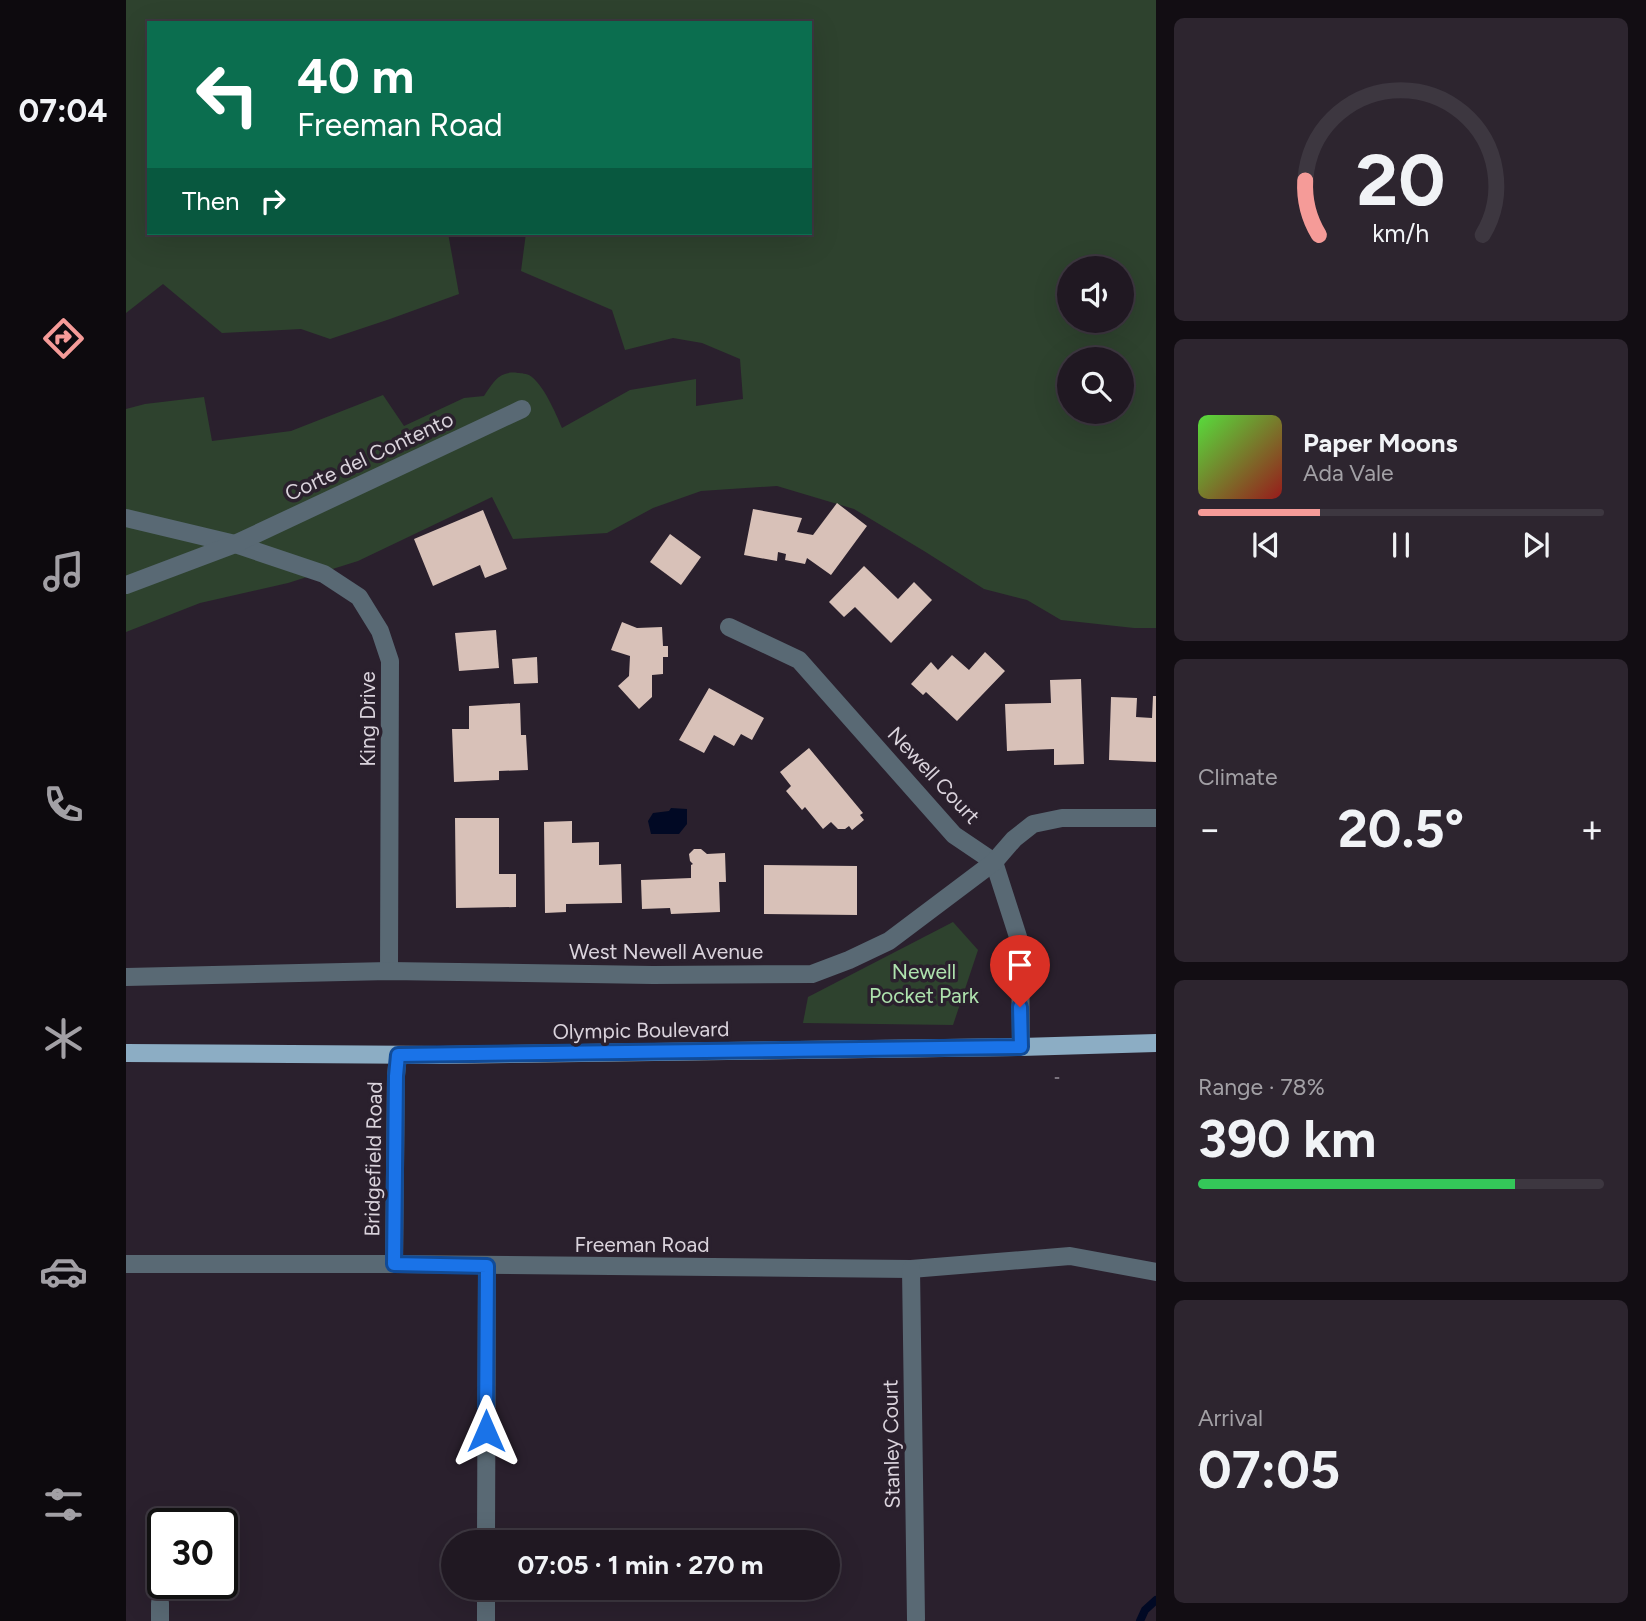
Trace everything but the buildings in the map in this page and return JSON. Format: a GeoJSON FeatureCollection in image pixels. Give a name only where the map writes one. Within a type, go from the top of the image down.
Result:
{"type":"FeatureCollection","features":[{"type":"Feature","properties":{"kind":"main road","name":"Olympic Boulevard"},"geometry":{"type":"LineString","coordinates":[[126,1053],[398,1055],[1156,1043]]}},
{"type":"Feature","properties":{"kind":"street","name":"Corte del Contento"},"geometry":{"type":"LineString","coordinates":[[126,585],[235,544],[522,409]]}},
{"type":"Feature","properties":{"kind":"street","name":"King Drive"},"geometry":{"type":"LineString","coordinates":[[126,518],[235,544],[324,573],[359,597],[380,631],[390,661],[389,971]]}},
{"type":"Feature","properties":{"kind":"street","name":"Newell Court"},"geometry":{"type":"LineString","coordinates":[[729,627],[799,660],[954,835],[994,862]]}},
{"type":"Feature","properties":{"kind":"street","name":"West Newell Avenue"},"geometry":{"type":"LineString","coordinates":[[126,976],[389,971],[653,975],[812,974],[889,941],[994,862],[1014,839],[1032,824],[1062,818],[1156,818]]}},
{"type":"Feature","properties":{"kind":"street"},"geometry":{"type":"LineString","coordinates":[[994,862],[1020,943],[1021,1047]]}},
{"type":"Feature","properties":{"kind":"street","name":"Bridgefield Road"},"geometry":{"type":"LineString","coordinates":[[394,1264],[398,1055]]}},
{"type":"Feature","properties":{"kind":"street","name":"Freeman Road"},"geometry":{"type":"LineString","coordinates":[[126,1264],[911,1269],[1070,1256],[1156,1272]]}},
{"type":"Feature","properties":{"kind":"street"},"geometry":{"type":"LineString","coordinates":[[486,1530],[487,1266]]}},
{"type":"Feature","properties":{"kind":"street","name":"Stanley Court"},"geometry":{"type":"LineString","coordinates":[[911,1269],[916,1619]]}},
{"type":"Feature","properties":{"kind":"street"},"geometry":{"type":"LineString","coordinates":[[485,1621],[486,1600]]}},
{"type":"Feature","properties":{"kind":"green space"},"geometry":{"type":"Polygon","coordinates":[[[126,0],[1156,0],[1156,628],[1061,620],[1027,600],[984,589],[854,509],[777,486],[701,491],[653,508],[607,533],[513,539],[492,497],[358,561],[288,583],[200,603],[126,632],[126,409],[204,397],[212,441],[291,431],[383,395],[404,426],[464,398],[484,396],[498,378],[506,373],[527,374],[534,379],[548,399],[562,428],[630,390],[696,379],[696,406],[743,399],[740,359],[702,343],[673,338],[625,350],[612,310],[521,271],[526,235],[812,235],[812,21],[147,21],[147,235],[448,235],[459,294],[330,339],[301,329],[222,333],[163,284],[126,313],[126,0]]]}},
{"type":"Feature","properties":{"kind":"green space","name":"Newell Pocket Park"},"geometry":{"type":"Polygon","coordinates":[[[953,922],[978,950],[953,1025],[803,1023],[808,997],[953,922]]]}},
{"type":"Feature","properties":{"kind":"water"},"geometry":{"type":"Polygon","coordinates":[[[671,808],[687,809],[687,824],[679,834],[651,834],[648,821],[653,813],[669,811],[671,808]]]}},
{"type":"Feature","properties":{"kind":"waterway"},"geometry":{"type":"LineString","coordinates":[[1140,1621],[1145,1610],[1156,1600]]}},
{"type":"Feature","properties":{"kind":"route"},"geometry":{"type":"LineString","coordinates":[[486,1431],[487,1266],[394,1264],[398,1055],[1021,1047],[1020,1007]]}}]}
